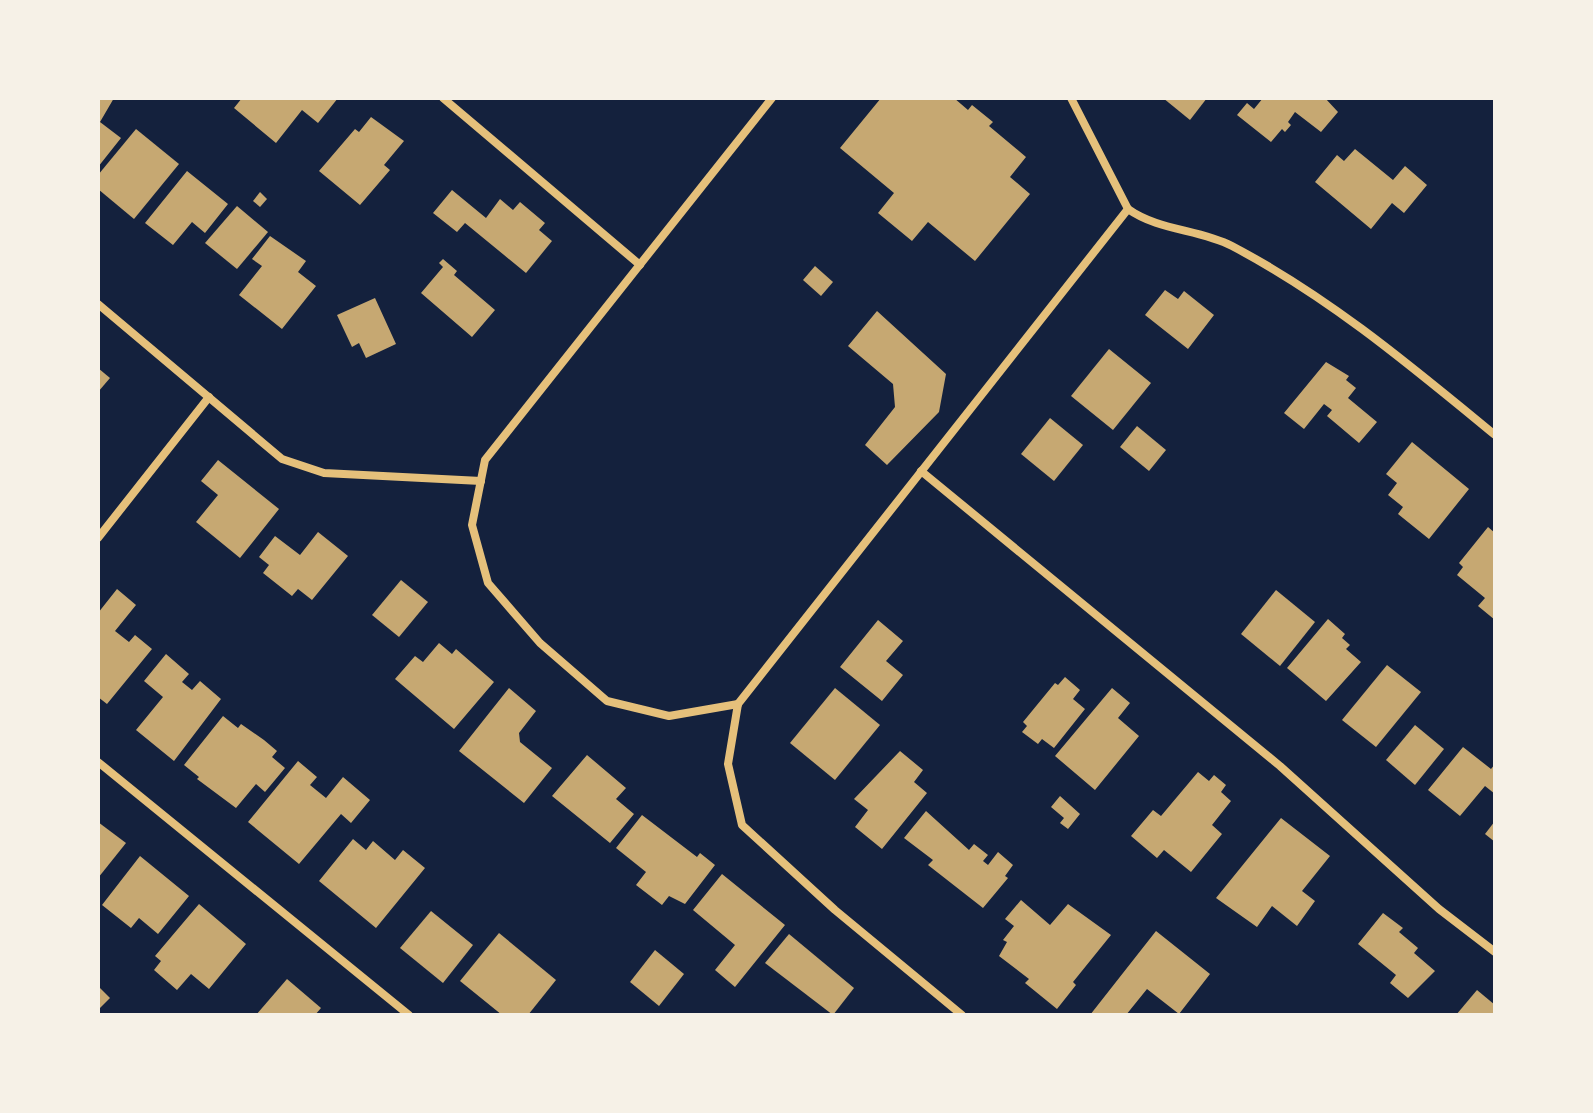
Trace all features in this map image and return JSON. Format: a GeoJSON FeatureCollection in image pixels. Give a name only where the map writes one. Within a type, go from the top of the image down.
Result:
{"type":"FeatureCollection","features":[{"type":"Feature","properties":{"kind":"street"},"geometry":{"type":"LineString","coordinates":[[443,98],[640,265]]}},
{"type":"Feature","properties":{"kind":"street"},"geometry":{"type":"LineString","coordinates":[[738,704],[669,716],[607,701],[540,643],[488,583],[472,525],[485,460],[772,98]]}},
{"type":"Feature","properties":{"kind":"street"},"geometry":{"type":"LineString","coordinates":[[1071,98],[1128,209],[1142,219],[1229,245],[1354,320],[1495,435]]}},
{"type":"Feature","properties":{"kind":"street"},"geometry":{"type":"LineString","coordinates":[[962,1015],[835,910],[742,825],[728,764],[738,704],[1128,209]]}},
{"type":"Feature","properties":{"kind":"street"},"geometry":{"type":"LineString","coordinates":[[98,304],[282,459],[324,473],[481,481]]}},
{"type":"Feature","properties":{"kind":"street"},"geometry":{"type":"LineString","coordinates":[[98,538],[209,397]]}},
{"type":"Feature","properties":{"kind":"street"},"geometry":{"type":"LineString","coordinates":[[921,471],[1280,766],[1439,909],[1495,952]]}},
{"type":"Feature","properties":{"kind":"street"},"geometry":{"type":"LineString","coordinates":[[98,762],[409,1015]]}},
{"type":"Feature","properties":{"kind":"building"},"geometry":{"type":"Polygon","coordinates":[[[98,98],[114,98],[100,122],[121,138],[98,167],[98,98]]]}},
{"type":"Feature","properties":{"kind":"building"},"geometry":{"type":"Polygon","coordinates":[[[242,98],[338,98],[318,123],[302,110],[276,143],[234,108],[242,98]]]}},
{"type":"Feature","properties":{"kind":"building"},"geometry":{"type":"Polygon","coordinates":[[[881,98],[954,98],[968,110],[972,105],[993,122],[989,126],[1026,157],[1010,177],[1030,194],[975,261],[928,222],[912,241],[878,213],[894,193],[840,148],[881,98]]]}},
{"type":"Feature","properties":{"kind":"building"},"geometry":{"type":"Polygon","coordinates":[[[1163,98],[1207,98],[1190,120],[1163,98]]]}},
{"type":"Feature","properties":{"kind":"building"},"geometry":{"type":"Polygon","coordinates":[[[1263,98],[1325,98],[1338,112],[1321,132],[1295,112],[1288,122],[1291,125],[1285,132],[1282,129],[1271,142],[1237,115],[1247,103],[1254,109],[1263,98]]]}},
{"type":"Feature","properties":{"kind":"building"},"geometry":{"type":"Polygon","coordinates":[[[371,117],[404,141],[384,165],[390,170],[360,205],[319,171],[355,129],[359,132],[371,117]]]}},
{"type":"Feature","properties":{"kind":"building"},"geometry":{"type":"Polygon","coordinates":[[[136,129],[179,164],[134,219],[98,189],[98,175],[136,129]]]}},
{"type":"Feature","properties":{"kind":"building"},"geometry":{"type":"Polygon","coordinates":[[[1355,149],[1393,180],[1405,166],[1427,185],[1404,213],[1392,203],[1371,229],[1315,182],[1337,155],[1344,161],[1355,149]]]}},
{"type":"Feature","properties":{"kind":"building"},"geometry":{"type":"Polygon","coordinates":[[[187,171],[228,204],[205,233],[192,222],[173,245],[145,223],[187,171]]]}},
{"type":"Feature","properties":{"kind":"building"},"geometry":{"type":"Polygon","coordinates":[[[452,190],[486,218],[500,199],[513,210],[520,202],[545,223],[539,230],[552,241],[526,273],[465,223],[457,232],[433,213],[452,190]]]}},
{"type":"Feature","properties":{"kind":"building"},"geometry":{"type":"Polygon","coordinates":[[[260,192],[267,199],[260,207],[253,201],[260,192]]]}},
{"type":"Feature","properties":{"kind":"building"},"geometry":{"type":"Polygon","coordinates":[[[237,206],[268,232],[237,269],[205,243],[237,206]]]}},
{"type":"Feature","properties":{"kind":"building"},"geometry":{"type":"Polygon","coordinates":[[[270,236],[306,261],[298,272],[316,286],[282,329],[239,295],[262,266],[252,259],[270,236]]]}},
{"type":"Feature","properties":{"kind":"building"},"geometry":{"type":"Polygon","coordinates":[[[443,259],[457,271],[454,275],[495,310],[472,337],[421,293],[443,267],[439,263],[443,259]]]}},
{"type":"Feature","properties":{"kind":"building"},"geometry":{"type":"Polygon","coordinates":[[[815,266],[833,282],[821,296],[803,280],[815,266]]]}},
{"type":"Feature","properties":{"kind":"building"},"geometry":{"type":"Polygon","coordinates":[[[1165,290],[1178,299],[1184,291],[1214,315],[1188,349],[1145,315],[1165,290]]]}},
{"type":"Feature","properties":{"kind":"building"},"geometry":{"type":"Polygon","coordinates":[[[375,298],[396,344],[366,358],[359,343],[352,347],[337,315],[375,298]]]}},
{"type":"Feature","properties":{"kind":"building"},"geometry":{"type":"Polygon","coordinates":[[[877,311],[946,374],[939,412],[887,465],[865,445],[895,407],[893,384],[848,346],[877,311]]]}},
{"type":"Feature","properties":{"kind":"building"},"geometry":{"type":"Polygon","coordinates":[[[1109,349],[1151,383],[1113,430],[1071,396],[1109,349]]]}},
{"type":"Feature","properties":{"kind":"building"},"geometry":{"type":"Polygon","coordinates":[[[1326,362],[1349,376],[1346,380],[1356,388],[1348,398],[1377,422],[1359,443],[1327,416],[1332,410],[1324,404],[1304,429],[1284,413],[1326,362]]]}},
{"type":"Feature","properties":{"kind":"building"},"geometry":{"type":"Polygon","coordinates":[[[98,368],[110,378],[98,392],[98,368]]]}},
{"type":"Feature","properties":{"kind":"building"},"geometry":{"type":"Polygon","coordinates":[[[1050,418],[1083,445],[1054,481],[1021,454],[1050,418]]]}},
{"type":"Feature","properties":{"kind":"building"},"geometry":{"type":"Polygon","coordinates":[[[1137,426],[1166,450],[1149,471],[1120,447],[1137,426]]]}},
{"type":"Feature","properties":{"kind":"building"},"geometry":{"type":"Polygon","coordinates":[[[1412,442],[1469,489],[1429,539],[1398,514],[1403,507],[1388,495],[1397,483],[1386,474],[1412,442]]]}},
{"type":"Feature","properties":{"kind":"building"},"geometry":{"type":"Polygon","coordinates":[[[218,460],[279,509],[240,558],[196,522],[218,495],[201,481],[218,460]]]}},
{"type":"Feature","properties":{"kind":"building"},"geometry":{"type":"Polygon","coordinates":[[[1488,527],[1495,533],[1495,620],[1478,606],[1485,598],[1457,575],[1463,567],[1459,563],[1488,527]]]}},
{"type":"Feature","properties":{"kind":"building"},"geometry":{"type":"Polygon","coordinates":[[[318,532],[348,556],[312,600],[298,589],[292,596],[263,573],[269,565],[259,557],[275,536],[300,555],[318,532]]]}},
{"type":"Feature","properties":{"kind":"building"},"geometry":{"type":"Polygon","coordinates":[[[401,580],[428,602],[399,637],[372,615],[401,580]]]}},
{"type":"Feature","properties":{"kind":"building"},"geometry":{"type":"Polygon","coordinates":[[[117,589],[136,605],[115,631],[129,642],[135,635],[152,649],[107,704],[98,697],[98,613],[117,589]]]}},
{"type":"Feature","properties":{"kind":"building"},"geometry":{"type":"Polygon","coordinates":[[[1276,590],[1315,622],[1280,666],[1241,634],[1276,590]]]}},
{"type":"Feature","properties":{"kind":"building"},"geometry":{"type":"Polygon","coordinates":[[[1328,619],[1345,634],[1342,638],[1350,645],[1346,649],[1361,662],[1326,701],[1287,668],[1328,619]]]}},
{"type":"Feature","properties":{"kind":"building"},"geometry":{"type":"Polygon","coordinates":[[[878,620],[903,641],[886,661],[903,675],[882,701],[840,667],[878,620]]]}},
{"type":"Feature","properties":{"kind":"building"},"geometry":{"type":"Polygon","coordinates":[[[439,643],[452,654],[456,649],[494,682],[454,729],[395,679],[415,656],[423,662],[439,643]]]}},
{"type":"Feature","properties":{"kind":"building"},"geometry":{"type":"Polygon","coordinates":[[[166,654],[189,674],[182,682],[192,690],[200,681],[221,699],[174,761],[136,730],[163,697],[144,681],[166,654]]]}},
{"type":"Feature","properties":{"kind":"building"},"geometry":{"type":"Polygon","coordinates":[[[1387,665],[1421,692],[1376,747],[1342,720],[1387,665]]]}},
{"type":"Feature","properties":{"kind":"building"},"geometry":{"type":"Polygon","coordinates":[[[1065,677],[1080,690],[1073,699],[1085,709],[1054,748],[1042,739],[1038,744],[1022,732],[1027,726],[1023,722],[1055,683],[1058,685],[1065,677]]]}},
{"type":"Feature","properties":{"kind":"building"},"geometry":{"type":"Polygon","coordinates":[[[509,688],[536,711],[519,733],[520,742],[552,768],[524,803],[459,751],[509,688]]]}},
{"type":"Feature","properties":{"kind":"building"},"geometry":{"type":"Polygon","coordinates":[[[835,688],[880,725],[835,780],[790,743],[835,688]]]}},
{"type":"Feature","properties":{"kind":"building"},"geometry":{"type":"Polygon","coordinates":[[[1112,688],[1130,703],[1118,718],[1139,736],[1095,790],[1055,756],[1112,688]]]}},
{"type":"Feature","properties":{"kind":"building"},"geometry":{"type":"Polygon","coordinates":[[[223,716],[238,728],[241,724],[264,740],[277,751],[272,757],[285,768],[265,792],[256,784],[236,808],[197,779],[199,777],[184,765],[223,716]]]}},
{"type":"Feature","properties":{"kind":"building"},"geometry":{"type":"Polygon","coordinates":[[[1415,725],[1444,749],[1415,785],[1386,760],[1415,725]]]}},
{"type":"Feature","properties":{"kind":"building"},"geometry":{"type":"Polygon","coordinates":[[[1463,747],[1491,769],[1495,764],[1495,794],[1485,786],[1460,816],[1428,790],[1463,747]]]}},
{"type":"Feature","properties":{"kind":"building"},"geometry":{"type":"Polygon","coordinates":[[[900,751],[923,770],[914,782],[927,793],[882,849],[855,827],[868,810],[854,799],[900,751]]]}},
{"type":"Feature","properties":{"kind":"building"},"geometry":{"type":"Polygon","coordinates":[[[587,755],[626,788],[616,799],[634,814],[610,843],[552,796],[587,755]]]}},
{"type":"Feature","properties":{"kind":"building"},"geometry":{"type":"Polygon","coordinates":[[[298,761],[317,777],[310,785],[326,798],[343,777],[370,800],[351,823],[341,814],[299,864],[248,822],[298,761]]]}},
{"type":"Feature","properties":{"kind":"building"},"geometry":{"type":"Polygon","coordinates":[[[1198,772],[1209,781],[1214,775],[1226,785],[1221,792],[1231,801],[1212,825],[1222,834],[1191,872],[1164,850],[1157,858],[1131,836],[1153,810],[1161,816],[1198,772]]]}},
{"type":"Feature","properties":{"kind":"building"},"geometry":{"type":"Polygon","coordinates":[[[1060,796],[1080,814],[1068,829],[1060,823],[1064,818],[1051,807],[1060,796]]]}},
{"type":"Feature","properties":{"kind":"building"},"geometry":{"type":"Polygon","coordinates":[[[926,811],[969,850],[974,844],[988,855],[983,861],[988,865],[998,852],[1013,865],[1005,876],[1008,878],[983,908],[928,865],[933,860],[904,838],[926,811]]]}},
{"type":"Feature","properties":{"kind":"building"},"geometry":{"type":"Polygon","coordinates":[[[642,815],[697,857],[700,853],[715,865],[685,904],[669,896],[662,905],[636,885],[646,872],[616,848],[642,815]]]}},
{"type":"Feature","properties":{"kind":"building"},"geometry":{"type":"Polygon","coordinates":[[[1281,818],[1330,856],[1302,891],[1315,901],[1297,926],[1272,906],[1257,927],[1216,898],[1281,818]]]}},
{"type":"Feature","properties":{"kind":"building"},"geometry":{"type":"Polygon","coordinates":[[[1495,821],[1495,842],[1485,834],[1495,821]]]}},
{"type":"Feature","properties":{"kind":"building"},"geometry":{"type":"Polygon","coordinates":[[[98,822],[126,843],[98,878],[98,822]]]}},
{"type":"Feature","properties":{"kind":"building"},"geometry":{"type":"Polygon","coordinates":[[[353,839],[366,850],[373,841],[395,860],[403,850],[425,868],[376,928],[319,881],[353,839]]]}},
{"type":"Feature","properties":{"kind":"building"},"geometry":{"type":"Polygon","coordinates":[[[140,856],[189,896],[158,934],[139,918],[131,928],[102,905],[140,856]]]}},
{"type":"Feature","properties":{"kind":"building"},"geometry":{"type":"Polygon","coordinates":[[[722,874],[785,925],[735,987],[715,970],[735,945],[693,910],[722,874]]]}},
{"type":"Feature","properties":{"kind":"building"},"geometry":{"type":"Polygon","coordinates":[[[1021,900],[1050,925],[1068,904],[1111,935],[1073,982],[1076,985],[1057,1009],[1025,983],[1029,979],[999,956],[1007,942],[1003,940],[1014,926],[1005,919],[1021,900]]]}},
{"type":"Feature","properties":{"kind":"building"},"geometry":{"type":"Polygon","coordinates":[[[199,904],[246,944],[209,989],[191,974],[177,990],[154,970],[161,961],[155,956],[199,904]]]}},
{"type":"Feature","properties":{"kind":"building"},"geometry":{"type":"Polygon","coordinates":[[[431,911],[473,945],[443,983],[400,948],[431,911]]]}},
{"type":"Feature","properties":{"kind":"building"},"geometry":{"type":"Polygon","coordinates":[[[1383,913],[1403,928],[1399,932],[1418,948],[1414,953],[1435,971],[1408,998],[1390,983],[1396,975],[1358,944],[1383,913]]]}},
{"type":"Feature","properties":{"kind":"building"},"geometry":{"type":"Polygon","coordinates":[[[1156,931],[1210,974],[1179,1014],[1147,989],[1126,1015],[1090,1015],[1156,931]]]}},
{"type":"Feature","properties":{"kind":"building"},"geometry":{"type":"Polygon","coordinates":[[[499,933],[556,980],[528,1015],[502,1015],[460,981],[499,933]]]}},
{"type":"Feature","properties":{"kind":"building"},"geometry":{"type":"Polygon","coordinates":[[[789,934],[854,988],[833,1015],[765,963],[789,934]]]}},
{"type":"Feature","properties":{"kind":"building"},"geometry":{"type":"Polygon","coordinates":[[[655,950],[684,974],[659,1006],[630,982],[655,950]]]}},
{"type":"Feature","properties":{"kind":"building"},"geometry":{"type":"Polygon","coordinates":[[[287,979],[321,1008],[315,1015],[256,1015],[287,979]]]}},
{"type":"Feature","properties":{"kind":"building"},"geometry":{"type":"Polygon","coordinates":[[[98,986],[110,998],[98,1010],[98,986]]]}},
{"type":"Feature","properties":{"kind":"building"},"geometry":{"type":"Polygon","coordinates":[[[1477,990],[1495,1005],[1495,1015],[1456,1015],[1477,990]]]}}]}
